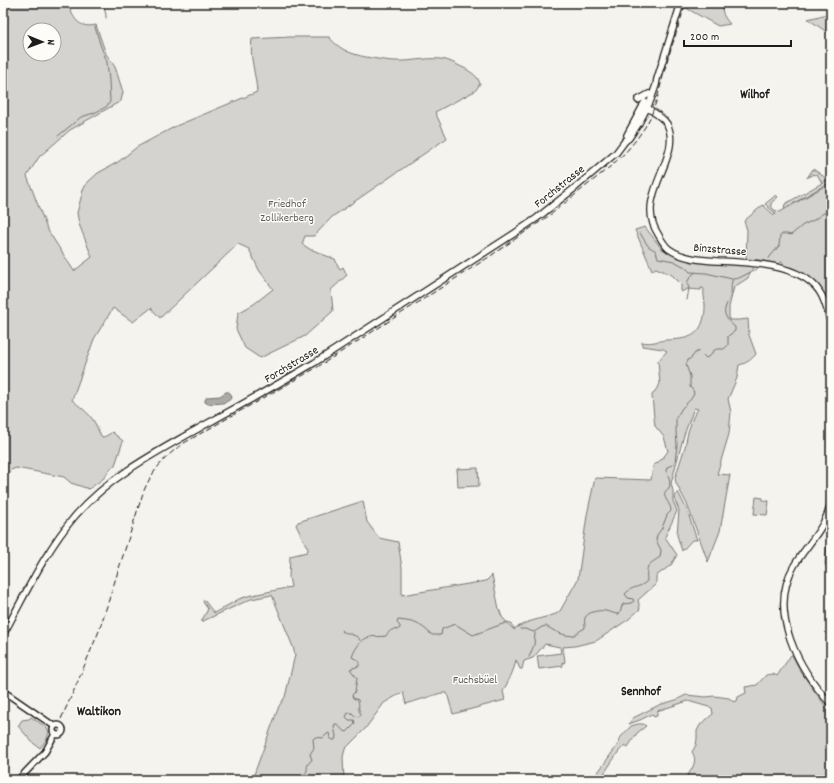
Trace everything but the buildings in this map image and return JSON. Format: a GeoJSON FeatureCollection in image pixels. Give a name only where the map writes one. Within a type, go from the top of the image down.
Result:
{"type":"FeatureCollection","features":[{"type":"Feature","properties":{"kind":"main road","name":"Forchstrasse"},"geometry":{"type":"LineString","coordinates":[[3,635],[58,538],[86,504],[114,479],[156,452],[314,363],[515,233],[538,218],[616,153],[625,141],[656,85],[681,3]]}},
{"type":"Feature","properties":{"kind":"main road","name":"Forchstrasse"},"geometry":{"type":"LineString","coordinates":[[645,106],[654,82],[657,79]]}},
{"type":"Feature","properties":{"kind":"main road"},"geometry":{"type":"LineString","coordinates":[[638,100],[649,94]]}},
{"type":"Feature","properties":{"kind":"main road","name":"Binzstrasse"},"geometry":{"type":"LineString","coordinates":[[645,106],[664,121],[670,136],[668,153],[652,198],[651,210],[651,217],[655,229],[664,244],[669,249],[681,255],[700,260],[757,263],[800,275],[811,281],[822,294],[831,325]]}},
{"type":"Feature","properties":{"kind":"main road"},"geometry":{"type":"LineString","coordinates":[[831,501],[822,527],[790,573],[785,589],[784,602],[788,630],[799,661],[816,686],[831,704]]}},
{"type":"Feature","properties":{"kind":"street"},"geometry":{"type":"LineString","coordinates":[[3,691],[54,726]]}},
{"type":"Feature","properties":{"kind":"street"},"geometry":{"type":"LineString","coordinates":[[54,726],[59,724],[63,729],[63,732],[60,734],[55,734]]}},
{"type":"Feature","properties":{"kind":"street"},"geometry":{"type":"LineString","coordinates":[[18,780],[45,752],[55,734],[53,731],[54,726]]}},
{"type":"Feature","properties":{"kind":"green space","name":"Friedhof Zollikerberg"},"geometry":{"type":"Polygon","coordinates":[[[3,3],[68,3],[74,18],[77,21],[85,25],[96,25],[106,54],[115,67],[123,92],[121,101],[70,130],[39,157],[27,176],[47,229],[74,271],[92,257],[79,224],[77,213],[83,190],[87,183],[98,173],[118,162],[137,147],[176,126],[257,92],[251,52],[252,39],[329,37],[339,47],[357,55],[392,61],[440,59],[454,63],[473,73],[480,84],[475,91],[435,112],[447,138],[332,217],[314,236],[305,236],[302,244],[311,250],[335,259],[340,269],[343,267],[347,275],[331,290],[333,311],[305,336],[260,358],[245,348],[236,329],[238,313],[254,304],[273,289],[259,270],[249,249],[238,244],[160,318],[151,308],[133,322],[113,308],[94,339],[72,400],[91,417],[102,437],[112,432],[123,441],[115,465],[110,469],[104,478],[89,489],[71,483],[64,477],[16,468],[11,470],[4,478],[3,3]]]}},
{"type":"Feature","properties":{"kind":"green space"},"geometry":{"type":"Polygon","coordinates":[[[688,3],[723,3],[722,10],[730,24],[718,26],[686,8],[688,3]]]}},
{"type":"Feature","properties":{"kind":"green space"},"geometry":{"type":"Polygon","coordinates":[[[831,13],[831,35],[808,19],[831,13]]]}},
{"type":"Feature","properties":{"kind":"green space"},"geometry":{"type":"Polygon","coordinates":[[[813,169],[826,178],[827,180],[822,184],[823,186],[784,209],[785,204],[822,183],[817,174],[813,174],[807,178],[813,169]]]}},
{"type":"Feature","properties":{"kind":"green space"},"geometry":{"type":"Polygon","coordinates":[[[831,177],[831,318],[825,297],[813,281],[798,272],[787,268],[782,262],[778,264],[746,259],[747,230],[744,221],[763,205],[774,215],[776,214],[765,204],[776,195],[778,197],[771,203],[771,206],[774,210],[780,212],[823,187],[828,183],[831,177]]]}},
{"type":"Feature","properties":{"kind":"green space","name":"Fuchsbüel"},"geometry":{"type":"Polygon","coordinates":[[[645,227],[662,249],[679,256],[698,262],[754,265],[748,278],[734,287],[729,307],[729,320],[748,319],[749,335],[756,354],[749,361],[739,365],[737,378],[728,399],[731,412],[729,434],[717,474],[730,475],[720,531],[708,562],[687,504],[675,478],[693,417],[698,409],[694,408],[684,435],[671,483],[673,501],[677,511],[665,537],[677,555],[671,565],[656,576],[656,584],[638,600],[640,609],[629,619],[596,641],[563,647],[565,662],[562,662],[563,666],[539,669],[537,656],[561,653],[560,647],[545,644],[533,658],[524,661],[522,669],[520,669],[516,660],[509,680],[503,691],[505,700],[453,714],[447,693],[441,693],[406,704],[403,692],[384,703],[365,729],[345,749],[343,757],[344,780],[252,780],[279,706],[285,697],[295,655],[293,647],[272,595],[251,599],[201,622],[208,609],[203,602],[204,600],[214,613],[239,599],[291,587],[289,577],[290,556],[307,552],[308,549],[296,525],[298,522],[363,501],[367,522],[379,538],[398,542],[402,568],[402,595],[486,581],[492,575],[502,617],[513,629],[528,622],[556,614],[560,611],[578,579],[587,515],[595,478],[651,480],[653,466],[662,459],[668,451],[664,437],[655,426],[652,395],[660,384],[658,361],[667,351],[642,346],[642,342],[651,343],[679,339],[695,334],[699,330],[704,317],[705,305],[703,288],[701,288],[701,290],[687,289],[681,292],[681,284],[672,275],[656,268],[652,270],[635,230],[645,227]]]}},
{"type":"Feature","properties":{"kind":"green space"},"geometry":{"type":"Polygon","coordinates":[[[478,468],[479,486],[458,487],[457,469],[478,468]]]}},
{"type":"Feature","properties":{"kind":"green space"},"geometry":{"type":"Polygon","coordinates":[[[678,492],[687,510],[697,540],[692,540],[682,551],[677,535],[679,510],[674,498],[678,492]]]}},
{"type":"Feature","properties":{"kind":"green space"},"geometry":{"type":"Polygon","coordinates":[[[756,497],[769,501],[767,515],[754,514],[756,497]]]}},
{"type":"Feature","properties":{"kind":"green space"},"geometry":{"type":"Polygon","coordinates":[[[831,506],[831,575],[825,564],[827,545],[830,535],[824,527],[829,516],[831,506]]]}},
{"type":"Feature","properties":{"kind":"green space"},"geometry":{"type":"Polygon","coordinates":[[[791,655],[801,672],[831,714],[831,780],[684,780],[694,763],[695,759],[692,752],[696,745],[697,731],[700,725],[713,714],[712,708],[688,701],[657,711],[657,716],[654,717],[652,714],[629,724],[633,718],[659,705],[676,700],[686,695],[706,697],[714,696],[729,698],[734,702],[737,701],[738,697],[746,693],[745,687],[757,685],[766,675],[773,674],[777,676],[791,655]]]}},
{"type":"Feature","properties":{"kind":"green space"},"geometry":{"type":"Polygon","coordinates":[[[31,717],[46,727],[49,732],[47,739],[40,748],[33,743],[18,726],[22,720],[29,719],[31,717]]]}},
{"type":"Feature","properties":{"kind":"green space"},"geometry":{"type":"Polygon","coordinates":[[[643,724],[646,726],[637,733],[628,747],[625,745],[619,751],[603,775],[607,780],[600,780],[596,775],[619,743],[620,738],[631,726],[643,724]]]}},
{"type":"Feature","properties":{"kind":"shaded area"},"geometry":{"type":"Polygon","coordinates":[[[226,392],[231,394],[232,397],[230,400],[222,403],[208,404],[205,402],[207,397],[220,396],[226,392]]]}},
{"type":"Feature","properties":{"kind":"waterway"},"geometry":{"type":"LineString","coordinates":[[103,3],[106,18]]}},
{"type":"Feature","properties":{"kind":"waterway"},"geometry":{"type":"LineString","coordinates":[[58,136],[81,117],[106,107],[110,102],[107,62],[95,27]]}},
{"type":"Feature","properties":{"kind":"waterway"},"geometry":{"type":"LineString","coordinates":[[769,258],[779,246],[780,236],[782,234],[791,235],[803,225],[831,210]]}},
{"type":"Feature","properties":{"kind":"waterway"},"geometry":{"type":"LineString","coordinates":[[640,233],[648,246],[656,251],[658,258],[674,261],[685,267],[690,272],[706,273],[732,279]]}},
{"type":"Feature","properties":{"kind":"waterway"},"geometry":{"type":"LineString","coordinates":[[520,629],[534,632],[546,626],[564,635],[571,636],[585,628],[585,619],[589,614],[601,611],[619,614],[623,604],[634,601],[633,599],[628,598],[625,594],[631,589],[647,581],[648,566],[660,557],[661,550],[656,540],[657,535],[662,528],[667,515],[671,511],[665,496],[670,483],[666,471],[667,467],[675,462],[677,445],[676,418],[694,394],[690,387],[690,376],[686,365],[688,360],[699,351],[706,358],[711,355],[713,351],[717,349],[724,349],[728,345],[728,336],[735,331],[735,327],[727,319],[725,314],[726,305],[731,292],[732,281],[733,279],[739,278],[757,269]]}},
{"type":"Feature","properties":{"kind":"waterway"},"geometry":{"type":"LineString","coordinates":[[687,300],[689,288],[687,283],[695,272]]}},
{"type":"Feature","properties":{"kind":"waterway"},"geometry":{"type":"LineString","coordinates":[[302,780],[303,775],[307,771],[308,764],[312,760],[310,754],[314,748],[313,739],[315,737],[323,738],[329,733],[330,738],[335,740],[335,724],[347,732],[355,723],[354,720],[349,720],[346,717],[348,713],[352,713],[359,717],[361,714],[358,700],[353,698],[352,695],[355,692],[357,678],[350,669],[359,666],[359,661],[352,657],[356,648],[363,640],[369,637],[386,636],[392,630],[397,630],[400,628],[397,623],[398,620],[417,624],[432,635],[441,635],[442,629],[455,624],[473,635],[508,622],[515,630]]}},
{"type":"Feature","properties":{"kind":"waterway"},"geometry":{"type":"LineString","coordinates":[[341,630],[358,637],[362,642]]}},
{"type":"Feature","properties":{"kind":"waterway"},"geometry":{"type":"LineString","coordinates":[[529,657],[534,645],[535,633]]}},
{"type":"Feature","properties":{"kind":"railway"},"geometry":{"type":"LineString","coordinates":[[61,719],[99,631],[146,485],[159,465],[184,443],[316,368],[489,257],[550,215],[611,166],[636,140],[651,116],[686,3]]}},
{"type":"Feature","properties":{"kind":"district","name":"Wilhof"},"geometry":{"type":"Point","coordinates":[755,93]}},
{"type":"Feature","properties":{"kind":"district","name":"Sennhof"},"geometry":{"type":"Point","coordinates":[641,690]}},
{"type":"Feature","properties":{"kind":"district","name":"Waltikon"},"geometry":{"type":"Point","coordinates":[99,710]}}]}
